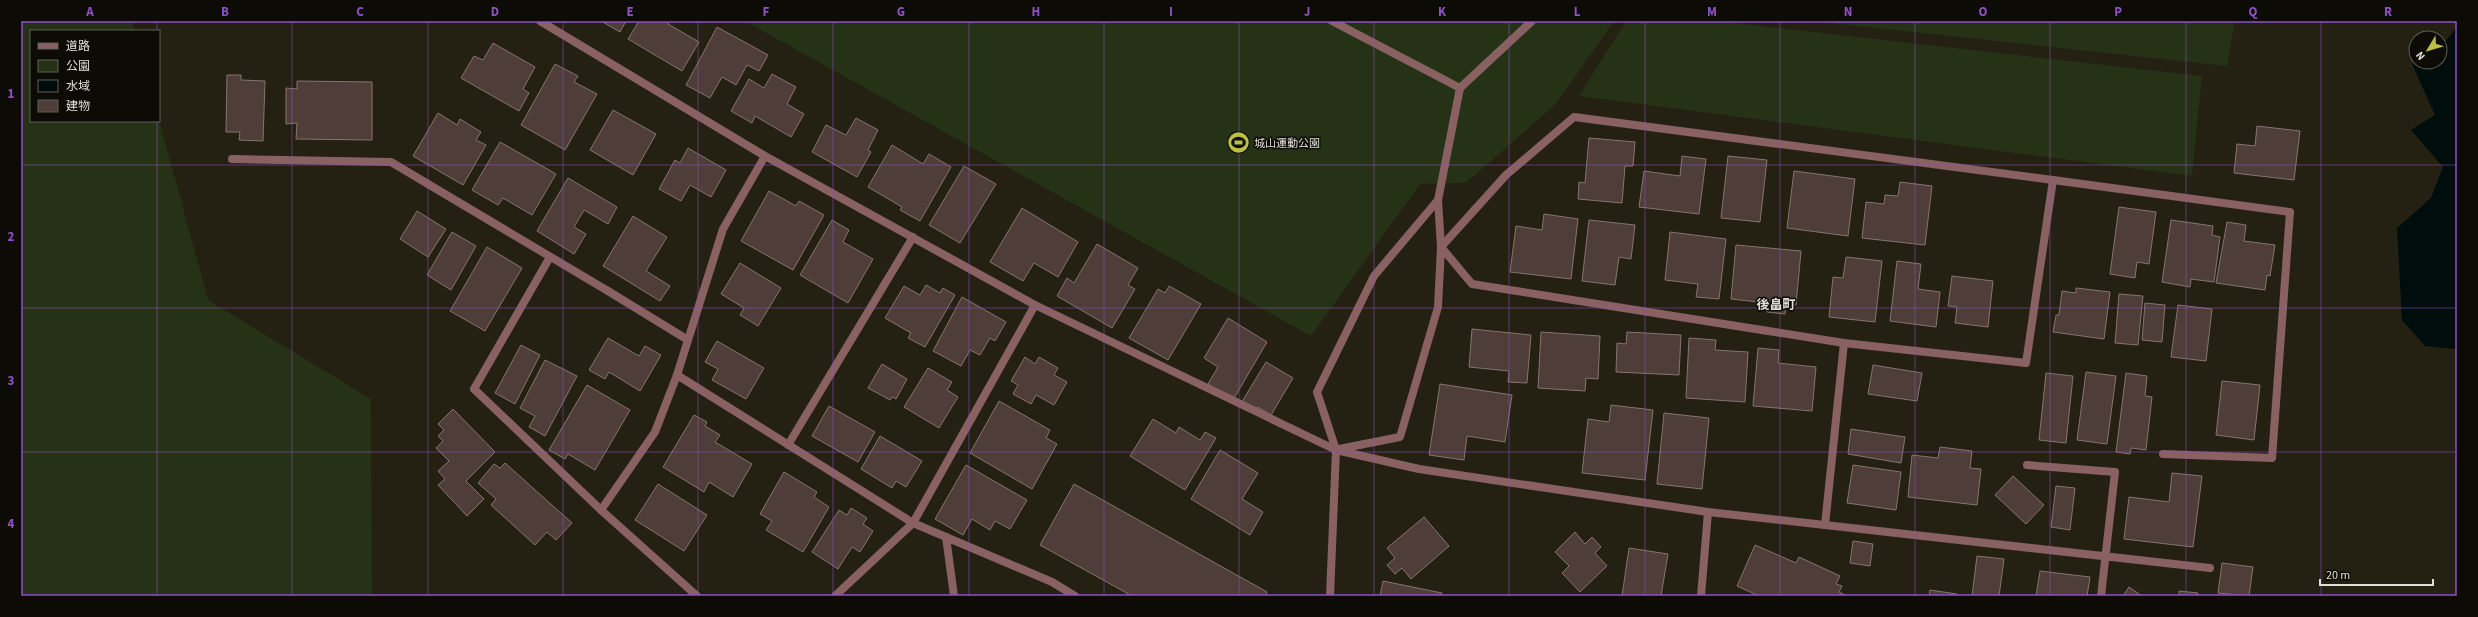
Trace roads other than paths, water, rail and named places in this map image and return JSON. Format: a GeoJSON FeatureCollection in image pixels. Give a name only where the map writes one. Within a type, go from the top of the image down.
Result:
{"type":"FeatureCollection","features":[{"type":"Feature","properties":{"kind":"street"},"geometry":{"type":"LineString","coordinates":[[540,21],[765,156],[1035,306],[1336,450],[1419,469],[1708,512],[2210,568]]}},
{"type":"Feature","properties":{"kind":"street"},"geometry":{"type":"LineString","coordinates":[[1332,21],[1460,88]]}},
{"type":"Feature","properties":{"kind":"street"},"geometry":{"type":"LineString","coordinates":[[1336,450],[1400,437],[1438,307],[1442,247],[1438,200],[1460,88],[1532,21]]}},
{"type":"Feature","properties":{"kind":"street"},"geometry":{"type":"LineString","coordinates":[[1442,247],[1506,175],[1574,117],[2290,212],[2272,458],[2163,454]]}},
{"type":"Feature","properties":{"kind":"street"},"geometry":{"type":"LineString","coordinates":[[602,510],[655,432],[677,375],[723,230],[765,156]]}},
{"type":"Feature","properties":{"kind":"street"},"geometry":{"type":"LineString","coordinates":[[232,159],[391,162],[688,340]]}},
{"type":"Feature","properties":{"kind":"street"},"geometry":{"type":"LineString","coordinates":[[1442,247],[1472,284],[1844,343],[2026,363],[2053,180]]}},
{"type":"Feature","properties":{"kind":"street"},"geometry":{"type":"LineString","coordinates":[[1330,596],[1336,450],[1317,392],[1374,276],[1438,200]]}},
{"type":"Feature","properties":{"kind":"street"},"geometry":{"type":"LineString","coordinates":[[788,444],[913,237]]}},
{"type":"Feature","properties":{"kind":"street"},"geometry":{"type":"LineString","coordinates":[[550,257],[474,389],[602,510],[697,596]]}},
{"type":"Feature","properties":{"kind":"street"},"geometry":{"type":"LineString","coordinates":[[836,596],[913,523],[1035,306]]}},
{"type":"Feature","properties":{"kind":"street"},"geometry":{"type":"LineString","coordinates":[[1826,525],[1844,343]]}},
{"type":"Feature","properties":{"kind":"street"},"geometry":{"type":"LineString","coordinates":[[677,375],[913,523],[1052,582],[1075,596]]}},
{"type":"Feature","properties":{"kind":"street"},"geometry":{"type":"LineString","coordinates":[[2028,465],[2115,472],[2107,556],[2101,596]]}},
{"type":"Feature","properties":{"kind":"street"},"geometry":{"type":"LineString","coordinates":[[1701,596],[1708,512]]}},
{"type":"Feature","properties":{"kind":"street"},"geometry":{"type":"LineString","coordinates":[[946,537],[954,596]]}},
{"type":"Feature","properties":{"kind":"water"},"geometry":{"type":"Polygon","coordinates":[[[2455,21],[2457,21],[2457,349],[2425,346],[2402,320],[2397,228],[2431,198],[2443,167],[2411,130],[2435,115],[2415,70],[2448,70],[2448,38],[2456,28],[2455,21]]]}},
{"type":"Feature","properties":{"kind":"place","name":"城山運動公園"},"geometry":{"type":"Point","coordinates":[1238,143]}},
{"type":"Feature","properties":{"kind":"district","name":"後畠町"},"geometry":{"type":"Point","coordinates":[1776,304]}}]}
